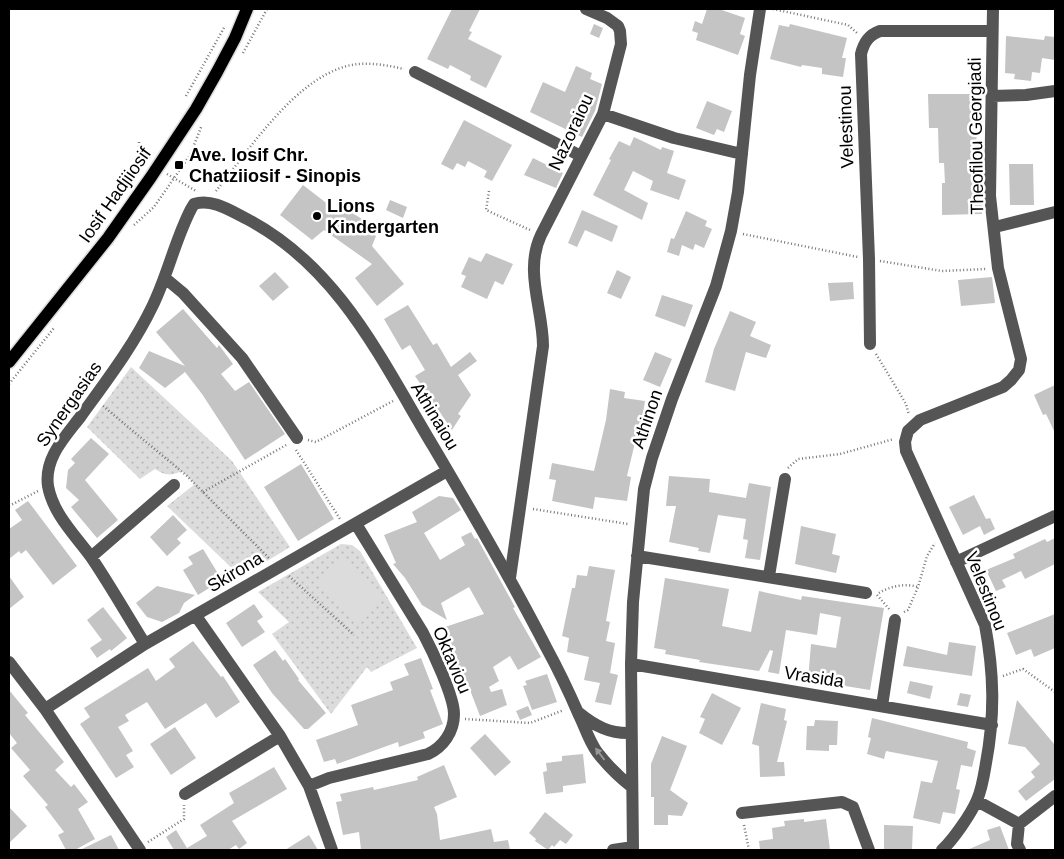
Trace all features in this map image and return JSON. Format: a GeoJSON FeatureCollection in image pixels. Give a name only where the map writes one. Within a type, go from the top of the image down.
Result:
{"type":"FeatureCollection","features":[{"type":"Feature","properties":{"kind":"main road","name":"Iosif Hadjiiosif"},"geometry":{"type":"LineString","coordinates":[[9,362],[108,238],[196,109],[235,38],[247,9]]}},
{"type":"Feature","properties":{"kind":"main road","name":"Iosif Hadjiiosif"},"geometry":{"type":"LineString","coordinates":[[235,38],[249,22],[256,9]]}},
{"type":"Feature","properties":{"kind":"street","name":"Nazoraiou"},"geometry":{"type":"LineString","coordinates":[[510,578],[543,346],[535,285],[534,263],[536,247],[603,114],[620,44],[620,31],[612,22],[586,9]]}},
{"type":"Feature","properties":{"kind":"street","name":"Athinon"},"geometry":{"type":"LineString","coordinates":[[633,849],[631,664],[633,602],[644,489],[672,398],[716,286],[730,231],[742,154],[750,75],[760,9]]}},
{"type":"Feature","properties":{"kind":"street","name":"Theofilou Georgiadi"},"geometry":{"type":"LineString","coordinates":[[907,436],[920,420],[1003,387],[1019,370],[1021,359],[1019,349],[1007,312],[998,268],[995,227],[990,196],[993,9]]}},
{"type":"Feature","properties":{"kind":"street"},"geometry":{"type":"LineString","coordinates":[[866,40],[872,34],[880,31],[992,31]]}},
{"type":"Feature","properties":{"kind":"street","name":"Velestinou"},"geometry":{"type":"LineString","coordinates":[[866,40],[861,54],[869,259],[870,344]]}},
{"type":"Feature","properties":{"kind":"street"},"geometry":{"type":"LineString","coordinates":[[415,72],[581,156]]}},
{"type":"Feature","properties":{"kind":"street"},"geometry":{"type":"LineString","coordinates":[[992,96],[1026,95],[1055,91]]}},
{"type":"Feature","properties":{"kind":"street"},"geometry":{"type":"LineString","coordinates":[[603,114],[674,138],[742,154]]}},
{"type":"Feature","properties":{"kind":"street","name":"Synergasias"},"geometry":{"type":"LineString","coordinates":[[145,644],[91,557],[62,518],[52,501],[48,485],[50,464],[55,451],[126,353],[140,330],[165,278],[188,215],[200,203]]}},
{"type":"Feature","properties":{"kind":"street","name":"Athinaiou"},"geometry":{"type":"LineString","coordinates":[[200,203],[229,210],[270,232],[315,270],[350,310],[448,471],[510,578],[548,650],[596,751],[618,776],[632,787]]}},
{"type":"Feature","properties":{"kind":"street"},"geometry":{"type":"LineString","coordinates":[[995,227],[1055,212]]}},
{"type":"Feature","properties":{"kind":"street"},"geometry":{"type":"LineString","coordinates":[[165,278],[182,293],[242,358],[294,440]]}},
{"type":"Feature","properties":{"kind":"street","name":"Velestinou"},"geometry":{"type":"LineString","coordinates":[[907,436],[906,451],[985,625],[993,679],[992,725],[977,800],[957,832],[942,850]]}},
{"type":"Feature","properties":{"kind":"street","name":"Skirona"},"geometry":{"type":"LineString","coordinates":[[45,709],[145,644],[448,471]]}},
{"type":"Feature","properties":{"kind":"street"},"geometry":{"type":"LineString","coordinates":[[770,576],[785,478]]}},
{"type":"Feature","properties":{"kind":"street"},"geometry":{"type":"LineString","coordinates":[[91,557],[174,486]]}},
{"type":"Feature","properties":{"kind":"street"},"geometry":{"type":"LineString","coordinates":[[956,562],[1055,516]]}},
{"type":"Feature","properties":{"kind":"street","name":"Oktaviou"},"geometry":{"type":"LineString","coordinates":[[309,786],[329,778],[428,754],[444,743],[449,734],[454,712],[450,696],[427,641],[351,526]]}},
{"type":"Feature","properties":{"kind":"street"},"geometry":{"type":"LineString","coordinates":[[637,556],[770,576],[871,594]]}},
{"type":"Feature","properties":{"kind":"street"},"geometry":{"type":"LineString","coordinates":[[196,616],[280,736],[309,786],[332,850]]}},
{"type":"Feature","properties":{"kind":"street"},"geometry":{"type":"LineString","coordinates":[[882,706],[895,620]]}},
{"type":"Feature","properties":{"kind":"street"},"geometry":{"type":"LineString","coordinates":[[9,662],[45,709],[139,849]]}},
{"type":"Feature","properties":{"kind":"street","name":"Vrasida"},"geometry":{"type":"LineString","coordinates":[[631,664],[992,725]]}},
{"type":"Feature","properties":{"kind":"street","name":"Athinaiou"},"geometry":{"type":"LineString","coordinates":[[577,710],[599,728],[631,734]]}},
{"type":"Feature","properties":{"kind":"street"},"geometry":{"type":"LineString","coordinates":[[185,794],[280,736]]}},
{"type":"Feature","properties":{"kind":"street"},"geometry":{"type":"LineString","coordinates":[[1020,850],[1018,844],[1019,824],[1055,796]]}},
{"type":"Feature","properties":{"kind":"street"},"geometry":{"type":"LineString","coordinates":[[977,800],[1019,824]]}},
{"type":"Feature","properties":{"kind":"street"},"geometry":{"type":"LineString","coordinates":[[742,813],[842,802],[853,808],[869,850]]}},
{"type":"Feature","properties":{"kind":"street"},"geometry":{"type":"LineString","coordinates":[[613,850],[633,849]]}},
{"type":"Feature","properties":{"kind":"path"},"geometry":{"type":"LineString","coordinates":[[773,9],[848,25],[866,40]]}},
{"type":"Feature","properties":{"kind":"path"},"geometry":{"type":"LineString","coordinates":[[186,96],[226,23]]}},
{"type":"Feature","properties":{"kind":"path"},"geometry":{"type":"LineString","coordinates":[[200,203],[292,99],[321,78],[347,66],[377,64],[415,72]]}},
{"type":"Feature","properties":{"kind":"path"},"geometry":{"type":"LineString","coordinates":[[140,142],[139,153],[156,168],[196,190],[200,203]]}},
{"type":"Feature","properties":{"kind":"path"},"geometry":{"type":"LineString","coordinates":[[489,191],[486,210],[541,235]]}},
{"type":"Feature","properties":{"kind":"path"},"geometry":{"type":"LineString","coordinates":[[870,344],[906,404],[909,415]]}},
{"type":"Feature","properties":{"kind":"path"},"geometry":{"type":"LineString","coordinates":[[203,492],[294,440],[316,442],[403,396]]}},
{"type":"Feature","properties":{"kind":"path"},"geometry":{"type":"LineString","coordinates":[[94,398],[187,476],[273,561]]}},
{"type":"Feature","properties":{"kind":"path"},"geometry":{"type":"LineString","coordinates":[[785,478],[787,469],[798,459],[840,454],[907,436]]}},
{"type":"Feature","properties":{"kind":"path"},"geometry":{"type":"LineString","coordinates":[[294,440],[351,526]]}},
{"type":"Feature","properties":{"kind":"path"},"geometry":{"type":"LineString","coordinates":[[9,506],[48,485]]}},
{"type":"Feature","properties":{"kind":"path"},"geometry":{"type":"LineString","coordinates":[[519,507],[640,526]]}},
{"type":"Feature","properties":{"kind":"path"},"geometry":{"type":"LineString","coordinates":[[918,587],[911,584],[887,588],[871,594],[889,609],[895,620],[908,610],[918,587],[927,556],[935,544],[946,538]]}},
{"type":"Feature","properties":{"kind":"path"},"geometry":{"type":"LineString","coordinates":[[283,571],[354,635]]}},
{"type":"Feature","properties":{"kind":"path"},"geometry":{"type":"LineString","coordinates":[[993,679],[1023,669],[1055,692]]}},
{"type":"Feature","properties":{"kind":"path"},"geometry":{"type":"LineString","coordinates":[[453,718],[530,723],[577,710]]}},
{"type":"Feature","properties":{"kind":"path"},"geometry":{"type":"LineString","coordinates":[[139,849],[184,819],[185,794]]}},
{"type":"Feature","properties":{"kind":"path"},"geometry":{"type":"LineString","coordinates":[[742,813],[748,850]]}},
{"type":"Feature","properties":{"kind":"shaded area"},"geometry":{"type":"Polygon","coordinates":[[[131,367],[232,461],[290,547],[241,577],[167,506],[195,484],[182,471],[168,474],[155,469],[140,479],[87,427],[131,367]]]}},
{"type":"Feature","properties":{"kind":"shaded area"},"geometry":{"type":"Polygon","coordinates":[[[341,544],[352,545],[360,551],[417,648],[371,672],[367,667],[331,714],[272,634],[289,622],[258,592],[341,544]]]}},
{"type":"Feature","properties":{"kind":"shaded area"},"geometry":{"type":"Polygon","coordinates":[[[342,559],[384,596],[360,623],[319,585],[342,559]]]}},
{"type":"Feature","properties":{"kind":"building"},"geometry":{"type":"Polygon","coordinates":[[[452,9],[480,9],[469,31],[472,32],[468,39],[502,56],[486,88],[470,80],[471,76],[450,65],[448,69],[427,59],[452,9]]]}},
{"type":"Feature","properties":{"kind":"building"},"geometry":{"type":"Polygon","coordinates":[[[707,9],[719,9],[745,18],[740,34],[745,36],[738,55],[696,40],[698,33],[692,31],[695,21],[702,24],[707,9]]]}},
{"type":"Feature","properties":{"kind":"building"},"geometry":{"type":"Polygon","coordinates":[[[594,24],[603,28],[599,38],[590,34],[594,24]]]}},
{"type":"Feature","properties":{"kind":"building"},"geometry":{"type":"Polygon","coordinates":[[[790,24],[847,38],[842,58],[846,58],[843,77],[822,74],[822,68],[802,65],[801,67],[770,59],[779,25],[789,27],[790,24]]]}},
{"type":"Feature","properties":{"kind":"building"},"geometry":{"type":"Polygon","coordinates":[[[1006,36],[1044,40],[1045,36],[1055,37],[1055,60],[1042,58],[1040,73],[1032,72],[1031,81],[1014,79],[1015,74],[1005,73],[1006,36]]]}},
{"type":"Feature","properties":{"kind":"building"},"geometry":{"type":"Polygon","coordinates":[[[576,66],[592,73],[590,79],[602,84],[595,111],[582,137],[530,112],[543,82],[565,92],[576,66]]]}},
{"type":"Feature","properties":{"kind":"building"},"geometry":{"type":"Polygon","coordinates":[[[928,94],[975,94],[978,182],[981,182],[982,214],[942,215],[942,183],[945,183],[944,163],[939,163],[938,128],[929,128],[928,94]]]}},
{"type":"Feature","properties":{"kind":"building"},"geometry":{"type":"Polygon","coordinates":[[[707,101],[732,111],[724,132],[717,129],[714,135],[696,128],[707,101]]]}},
{"type":"Feature","properties":{"kind":"building"},"geometry":{"type":"Polygon","coordinates":[[[464,120],[512,145],[492,181],[484,177],[487,171],[468,161],[465,167],[457,163],[453,170],[441,164],[464,120]]]}},
{"type":"Feature","properties":{"kind":"building"},"geometry":{"type":"Polygon","coordinates":[[[634,137],[661,150],[662,147],[674,151],[667,173],[686,180],[679,200],[650,190],[653,181],[633,171],[624,190],[648,203],[642,220],[593,195],[619,141],[630,146],[634,137]]]}},
{"type":"Feature","properties":{"kind":"building"},"geometry":{"type":"Polygon","coordinates":[[[533,158],[563,173],[556,188],[524,175],[533,158]]]}},
{"type":"Feature","properties":{"kind":"building"},"geometry":{"type":"Polygon","coordinates":[[[1009,164],[1033,164],[1034,205],[1010,205],[1009,164]]]}},
{"type":"Feature","properties":{"kind":"building"},"geometry":{"type":"Polygon","coordinates":[[[303,185],[338,212],[341,206],[362,219],[358,226],[376,236],[372,246],[404,284],[377,306],[355,278],[372,264],[324,230],[312,240],[280,215],[303,185]]]}},
{"type":"Feature","properties":{"kind":"building"},"geometry":{"type":"Polygon","coordinates":[[[390,200],[407,207],[403,218],[386,210],[390,200]]]}},
{"type":"Feature","properties":{"kind":"building"},"geometry":{"type":"Polygon","coordinates":[[[582,210],[618,226],[612,242],[585,230],[577,247],[568,243],[582,210]]]}},
{"type":"Feature","properties":{"kind":"building"},"geometry":{"type":"Polygon","coordinates":[[[686,211],[707,221],[705,226],[712,229],[704,248],[695,244],[693,250],[682,245],[679,256],[667,252],[671,238],[674,239],[686,211]]]}},
{"type":"Feature","properties":{"kind":"building"},"geometry":{"type":"Polygon","coordinates":[[[486,253],[513,264],[503,285],[495,281],[487,299],[461,287],[466,276],[461,274],[469,257],[481,262],[486,253]]]}},
{"type":"Feature","properties":{"kind":"building"},"geometry":{"type":"Polygon","coordinates":[[[617,270],[631,277],[621,299],[607,293],[617,270]]]}},
{"type":"Feature","properties":{"kind":"building"},"geometry":{"type":"Polygon","coordinates":[[[275,272],[289,287],[273,301],[259,286],[275,272]]]}},
{"type":"Feature","properties":{"kind":"building"},"geometry":{"type":"Polygon","coordinates":[[[992,277],[995,303],[961,306],[958,280],[992,277]]]}},
{"type":"Feature","properties":{"kind":"building"},"geometry":{"type":"Polygon","coordinates":[[[853,282],[854,299],[830,301],[828,283],[853,282]]]}},
{"type":"Feature","properties":{"kind":"building"},"geometry":{"type":"Polygon","coordinates":[[[662,295],[693,305],[685,327],[655,316],[662,295]]]}},
{"type":"Feature","properties":{"kind":"building"},"geometry":{"type":"Polygon","coordinates":[[[408,305],[433,345],[437,343],[451,367],[470,352],[477,361],[458,375],[471,395],[458,414],[461,416],[452,430],[415,376],[425,370],[410,345],[402,350],[384,319],[408,305]]]}},
{"type":"Feature","properties":{"kind":"building"},"geometry":{"type":"Polygon","coordinates":[[[183,309],[217,348],[219,345],[233,364],[221,374],[235,391],[249,382],[285,434],[245,460],[202,394],[185,372],[165,388],[139,368],[149,351],[185,366],[156,332],[183,309]]]}},
{"type":"Feature","properties":{"kind":"building"},"geometry":{"type":"Polygon","coordinates":[[[730,311],[756,322],[750,336],[771,345],[766,358],[746,352],[735,391],[705,382],[714,349],[730,311]]]}},
{"type":"Feature","properties":{"kind":"building"},"geometry":{"type":"Polygon","coordinates":[[[655,352],[672,359],[660,387],[643,380],[655,352]]]}},
{"type":"Feature","properties":{"kind":"building"},"geometry":{"type":"Polygon","coordinates":[[[1055,385],[1055,433],[1046,414],[1043,415],[1034,395],[1055,385]]]}},
{"type":"Feature","properties":{"kind":"building"},"geometry":{"type":"Polygon","coordinates":[[[610,389],[625,392],[624,398],[645,401],[641,426],[639,426],[627,476],[631,477],[627,501],[595,497],[593,509],[552,501],[556,480],[549,479],[552,463],[594,471],[606,420],[610,389]]]}},
{"type":"Feature","properties":{"kind":"building"},"geometry":{"type":"Polygon","coordinates":[[[91,438],[109,454],[85,480],[118,520],[97,538],[71,507],[79,500],[66,488],[68,470],[75,463],[71,459],[91,438]]]}},
{"type":"Feature","properties":{"kind":"building"},"geometry":{"type":"Polygon","coordinates":[[[301,464],[334,519],[298,541],[264,487],[301,464]]]}},
{"type":"Feature","properties":{"kind":"building"},"geometry":{"type":"Polygon","coordinates":[[[669,476],[710,479],[709,492],[746,498],[749,483],[771,487],[760,560],[745,558],[748,540],[743,539],[746,519],[718,515],[710,553],[698,551],[699,548],[669,542],[676,506],[666,506],[669,476]]]}},
{"type":"Feature","properties":{"kind":"building"},"geometry":{"type":"Polygon","coordinates":[[[974,495],[986,519],[990,518],[995,529],[984,535],[980,526],[963,535],[949,507],[974,495]]]}},
{"type":"Feature","properties":{"kind":"building"},"geometry":{"type":"Polygon","coordinates":[[[439,496],[453,498],[461,510],[424,533],[440,560],[465,545],[461,537],[471,532],[475,539],[477,538],[541,657],[518,670],[510,656],[493,667],[499,681],[489,687],[491,692],[502,689],[507,705],[480,716],[462,669],[459,670],[442,628],[484,614],[469,587],[441,603],[447,620],[422,605],[405,578],[393,564],[396,563],[384,535],[417,522],[412,512],[439,496]]]}},
{"type":"Feature","properties":{"kind":"building"},"geometry":{"type":"Polygon","coordinates":[[[28,501],[77,566],[53,585],[26,550],[21,554],[19,551],[9,559],[9,529],[22,520],[15,510],[28,501]]]}},
{"type":"Feature","properties":{"kind":"building"},"geometry":{"type":"Polygon","coordinates":[[[173,515],[187,530],[177,539],[181,543],[167,556],[150,537],[173,515]]]}},
{"type":"Feature","properties":{"kind":"building"},"geometry":{"type":"Polygon","coordinates":[[[801,526],[836,534],[832,554],[840,556],[836,573],[795,564],[801,526]]]}},
{"type":"Feature","properties":{"kind":"building"},"geometry":{"type":"Polygon","coordinates":[[[1055,538],[1055,564],[1025,579],[1021,571],[1002,580],[1006,587],[996,591],[986,570],[1015,558],[1013,554],[1045,539],[1047,542],[1055,538]]]}},
{"type":"Feature","properties":{"kind":"building"},"geometry":{"type":"Polygon","coordinates":[[[203,549],[222,580],[198,595],[183,570],[193,564],[188,557],[203,549]]]}},
{"type":"Feature","properties":{"kind":"building"},"geometry":{"type":"Polygon","coordinates":[[[589,566],[615,570],[606,621],[610,622],[606,641],[615,643],[610,673],[618,675],[611,705],[595,702],[600,683],[584,680],[589,657],[567,652],[569,638],[562,636],[572,588],[575,588],[577,575],[587,576],[589,566]]]}},
{"type":"Feature","properties":{"kind":"building"},"geometry":{"type":"Polygon","coordinates":[[[9,576],[24,597],[9,609],[9,576]]]}},
{"type":"Feature","properties":{"kind":"building"},"geometry":{"type":"Polygon","coordinates":[[[665,578],[729,589],[722,626],[751,632],[759,591],[801,600],[802,596],[884,608],[870,690],[808,680],[811,644],[836,648],[841,617],[820,613],[817,635],[786,630],[779,674],[768,672],[773,651],[770,650],[759,671],[699,662],[700,660],[665,654],[666,650],[654,648],[665,578]]]}},
{"type":"Feature","properties":{"kind":"building"},"geometry":{"type":"Polygon","coordinates":[[[157,586],[195,595],[184,603],[179,613],[162,622],[147,617],[136,603],[157,586]]]}},
{"type":"Feature","properties":{"kind":"building"},"geometry":{"type":"Polygon","coordinates":[[[254,604],[263,617],[257,621],[265,632],[242,647],[226,623],[254,604]]]}},
{"type":"Feature","properties":{"kind":"building"},"geometry":{"type":"Polygon","coordinates":[[[103,607],[127,638],[111,651],[110,649],[97,658],[90,648],[102,640],[87,620],[103,607]]]}},
{"type":"Feature","properties":{"kind":"building"},"geometry":{"type":"Polygon","coordinates":[[[1055,614],[1055,648],[1034,657],[1031,649],[1016,655],[1007,633],[1055,614]]]}},
{"type":"Feature","properties":{"kind":"building"},"geometry":{"type":"Polygon","coordinates":[[[193,641],[221,677],[223,676],[240,702],[216,718],[206,703],[165,729],[147,702],[125,715],[129,721],[118,727],[133,751],[126,755],[134,767],[116,778],[80,724],[90,717],[84,708],[148,668],[156,681],[175,667],[169,659],[193,641]]]}},
{"type":"Feature","properties":{"kind":"building"},"geometry":{"type":"Polygon","coordinates":[[[949,642],[976,646],[972,676],[903,666],[907,646],[947,655],[949,642]]]}},
{"type":"Feature","properties":{"kind":"building"},"geometry":{"type":"Polygon","coordinates":[[[275,650],[283,661],[285,659],[298,680],[326,713],[308,729],[304,729],[272,693],[253,665],[275,650]]]}},
{"type":"Feature","properties":{"kind":"building"},"geometry":{"type":"Polygon","coordinates":[[[421,658],[433,689],[430,690],[443,724],[423,732],[425,738],[399,747],[398,742],[337,764],[335,759],[324,762],[316,740],[358,725],[351,705],[393,690],[390,682],[409,675],[404,664],[421,658]]]}},
{"type":"Feature","properties":{"kind":"building"},"geometry":{"type":"Polygon","coordinates":[[[547,674],[557,702],[532,710],[523,686],[527,685],[525,681],[547,674]]]}},
{"type":"Feature","properties":{"kind":"building"},"geometry":{"type":"Polygon","coordinates":[[[910,681],[933,686],[930,699],[907,693],[910,681]]]}},
{"type":"Feature","properties":{"kind":"building"},"geometry":{"type":"Polygon","coordinates":[[[9,690],[28,713],[25,715],[64,762],[55,770],[71,787],[74,784],[88,802],[78,809],[95,839],[75,850],[66,850],[58,835],[64,832],[45,807],[48,805],[23,776],[30,770],[11,748],[17,743],[9,733],[9,690]]]}},
{"type":"Feature","properties":{"kind":"building"},"geometry":{"type":"Polygon","coordinates":[[[712,693],[741,708],[722,745],[699,733],[705,719],[700,717],[712,693]]]}},
{"type":"Feature","properties":{"kind":"building"},"geometry":{"type":"Polygon","coordinates":[[[960,693],[971,695],[968,707],[957,705],[960,693]]]}},
{"type":"Feature","properties":{"kind":"building"},"geometry":{"type":"Polygon","coordinates":[[[1017,700],[1055,745],[1055,779],[1026,801],[1018,791],[1035,777],[1031,772],[1040,764],[1025,747],[1008,744],[1017,700]]]}},
{"type":"Feature","properties":{"kind":"building"},"geometry":{"type":"Polygon","coordinates":[[[761,703],[786,709],[784,720],[787,721],[777,762],[784,762],[785,776],[760,777],[759,746],[752,744],[761,703]]]}},
{"type":"Feature","properties":{"kind":"building"},"geometry":{"type":"Polygon","coordinates":[[[528,706],[532,715],[520,720],[516,711],[528,706]]]}},
{"type":"Feature","properties":{"kind":"building"},"geometry":{"type":"Polygon","coordinates":[[[872,718],[968,742],[967,748],[976,751],[972,767],[961,765],[956,789],[960,790],[955,814],[943,812],[940,824],[913,818],[921,781],[932,783],[938,761],[886,751],[884,759],[867,754],[871,738],[868,737],[872,718]]]}},
{"type":"Feature","properties":{"kind":"building"},"geometry":{"type":"Polygon","coordinates":[[[815,720],[838,721],[837,745],[829,745],[829,751],[806,750],[807,726],[814,726],[815,720]]]}},
{"type":"Feature","properties":{"kind":"building"},"geometry":{"type":"Polygon","coordinates":[[[175,727],[196,758],[171,775],[150,744],[175,727]]]}},
{"type":"Feature","properties":{"kind":"building"},"geometry":{"type":"Polygon","coordinates":[[[485,734],[511,762],[495,776],[470,748],[485,734]]]}},
{"type":"Feature","properties":{"kind":"building"},"geometry":{"type":"Polygon","coordinates":[[[662,736],[687,746],[670,790],[688,803],[682,816],[668,815],[668,825],[654,825],[654,797],[651,797],[651,764],[662,736]]]}},
{"type":"Feature","properties":{"kind":"building"},"geometry":{"type":"Polygon","coordinates":[[[583,754],[586,783],[563,786],[563,792],[546,794],[543,772],[547,771],[546,763],[562,761],[562,756],[583,754]]]}},
{"type":"Feature","properties":{"kind":"building"},"geometry":{"type":"Polygon","coordinates":[[[444,765],[457,797],[434,807],[437,814],[440,840],[491,829],[494,842],[508,840],[510,850],[361,850],[359,832],[343,835],[336,802],[342,801],[340,794],[373,787],[374,790],[418,780],[417,777],[444,765]]]}},
{"type":"Feature","properties":{"kind":"building"},"geometry":{"type":"Polygon","coordinates":[[[274,767],[287,789],[232,821],[247,843],[239,849],[236,845],[228,850],[174,850],[166,837],[176,830],[187,848],[207,836],[200,825],[234,803],[229,793],[274,767]]]}},
{"type":"Feature","properties":{"kind":"building"},"geometry":{"type":"Polygon","coordinates":[[[9,807],[27,826],[9,843],[9,807]]]}},
{"type":"Feature","properties":{"kind":"building"},"geometry":{"type":"Polygon","coordinates":[[[545,812],[573,835],[566,844],[560,840],[554,847],[552,845],[548,850],[535,841],[536,839],[529,833],[545,812]]]}},
{"type":"Feature","properties":{"kind":"building"},"geometry":{"type":"Polygon","coordinates":[[[804,819],[804,822],[826,819],[830,850],[760,850],[759,841],[773,839],[772,828],[785,826],[784,821],[804,819]]]}},
{"type":"Feature","properties":{"kind":"building"},"geometry":{"type":"Polygon","coordinates":[[[884,825],[913,826],[912,850],[884,850],[884,825]]]}},
{"type":"Feature","properties":{"kind":"building"},"geometry":{"type":"Polygon","coordinates":[[[1000,826],[1009,850],[967,850],[990,840],[987,830],[1000,826]]]}},
{"type":"Feature","properties":{"kind":"building"},"geometry":{"type":"Polygon","coordinates":[[[111,835],[119,850],[80,850],[111,835]]]}},
{"type":"Feature","properties":{"kind":"building"},"geometry":{"type":"Polygon","coordinates":[[[309,835],[318,850],[285,850],[309,835]]]}},
{"type":"Feature","properties":{"kind":"place","name":"Ave. Iosif Chr. Chatziiosif - Sinopis"},"geometry":{"type":"Point","coordinates":[179,165]}},
{"type":"Feature","properties":{"kind":"place","name":"Lions Kindergarten"},"geometry":{"type":"Point","coordinates":[317,216]}}]}
